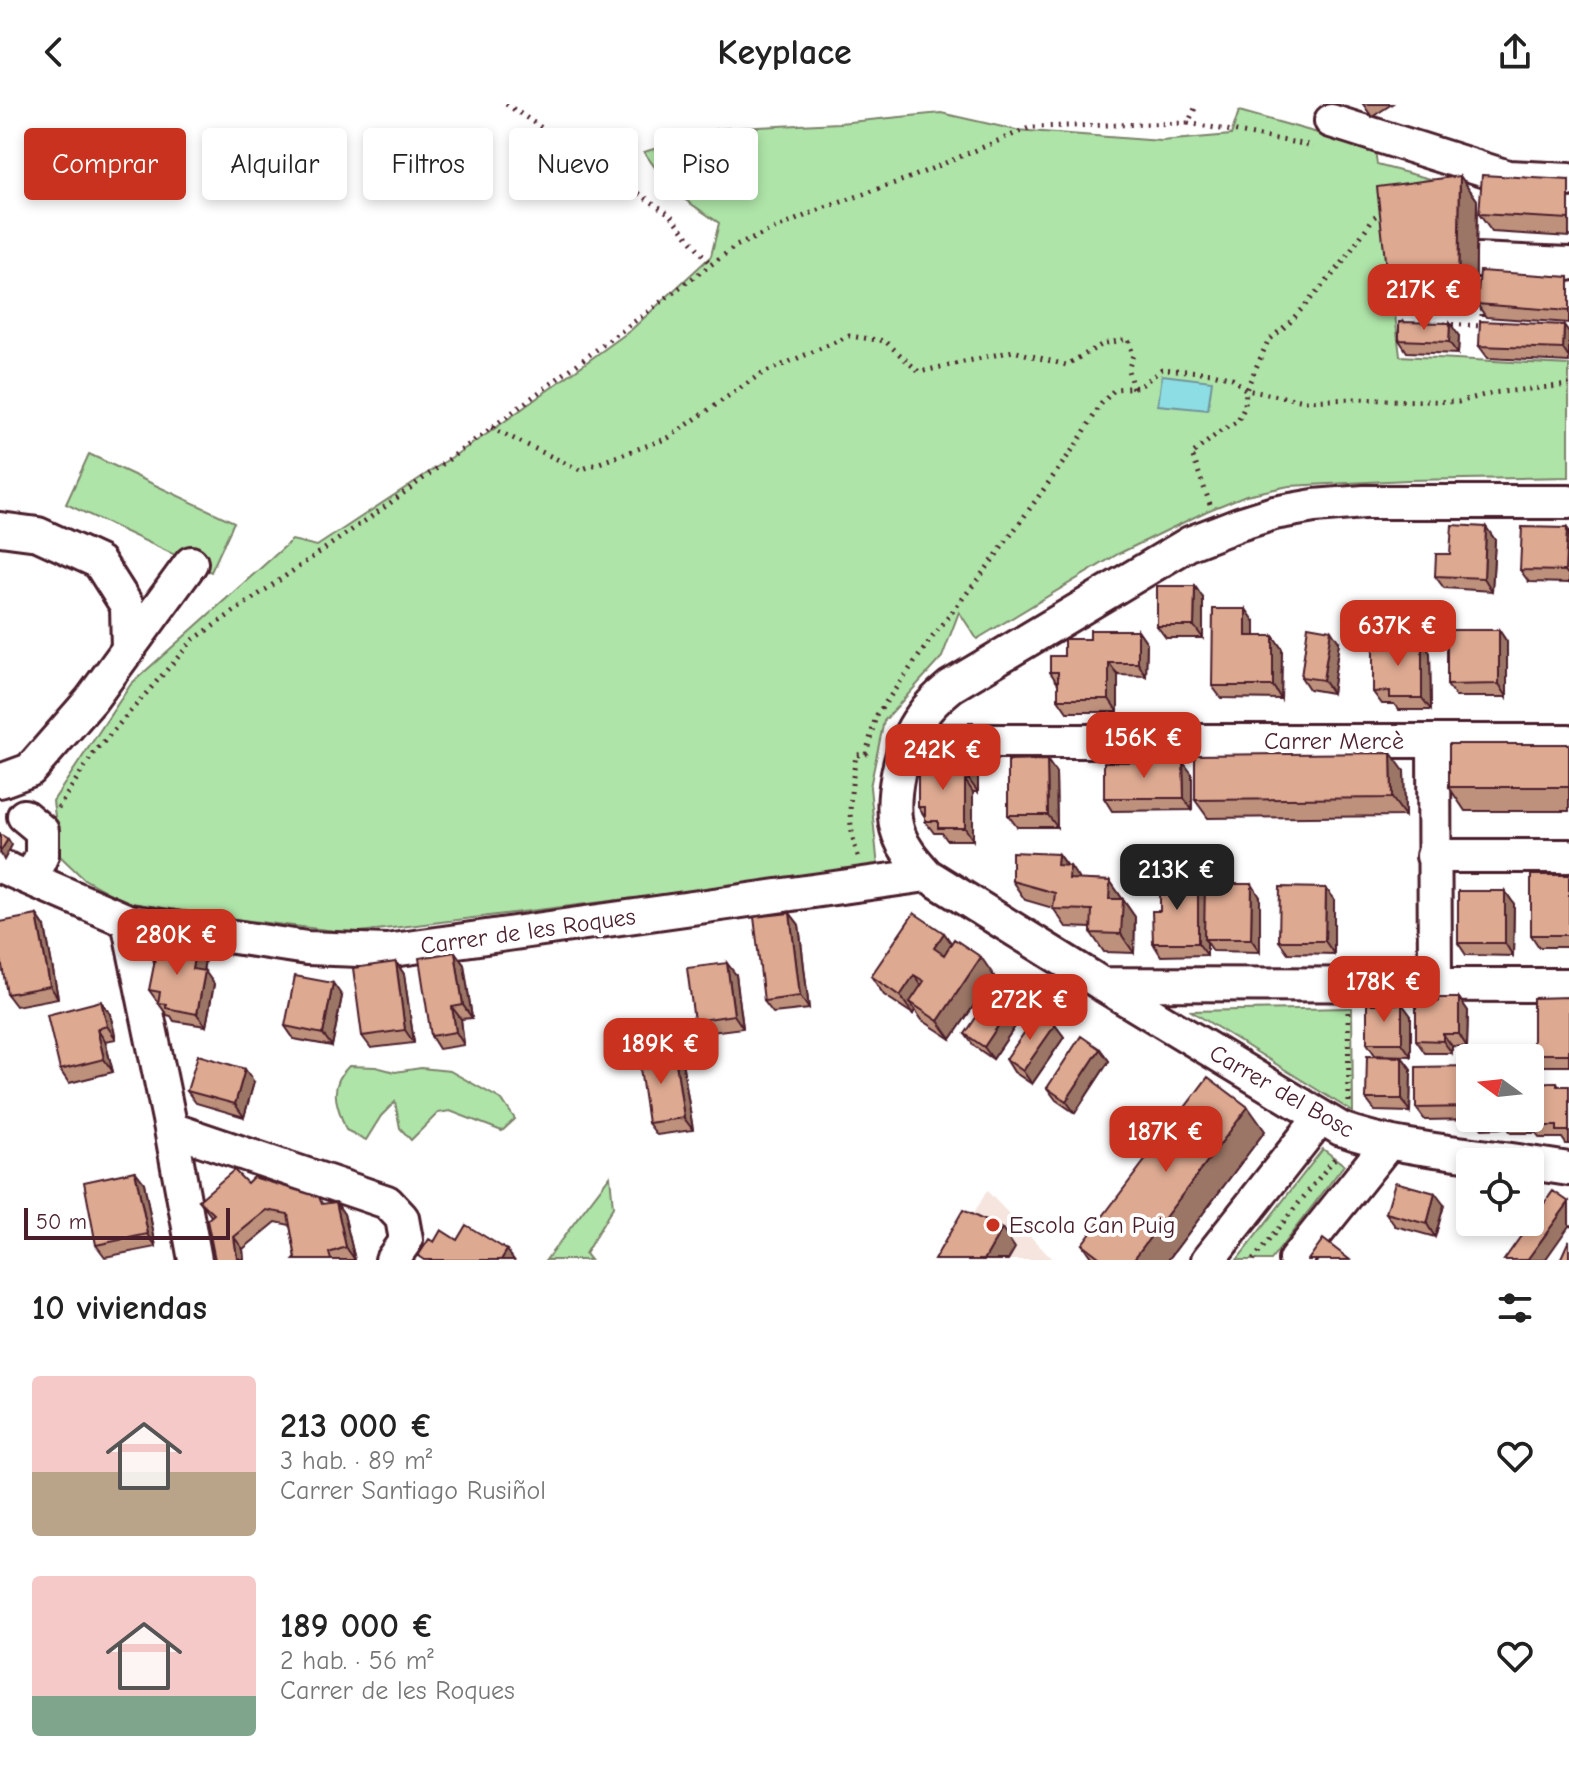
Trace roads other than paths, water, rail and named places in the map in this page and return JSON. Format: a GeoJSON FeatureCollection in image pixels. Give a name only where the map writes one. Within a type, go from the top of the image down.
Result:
{"type":"FeatureCollection","features":[{"type":"Feature","properties":{"kind":"street"},"geometry":{"type":"LineString","coordinates":[[1329,135],[1508,177],[1569,180]]}},
{"type":"Feature","properties":{"kind":"street"},"geometry":{"type":"LineString","coordinates":[[1476,260],[1569,264]]}},
{"type":"Feature","properties":{"kind":"street"},"geometry":{"type":"LineString","coordinates":[[927,875],[906,851],[897,831],[895,811],[904,752],[919,718],[951,686],[1190,543],[1274,513],[1314,506],[1364,502],[1569,502]]}},
{"type":"Feature","properties":{"kind":"street"},"geometry":{"type":"LineString","coordinates":[[0,529],[38,534],[99,562],[127,606],[128,650]]}},
{"type":"Feature","properties":{"kind":"street"},"geometry":{"type":"LineString","coordinates":[[0,781],[30,770],[91,700],[191,563]]}},
{"type":"Feature","properties":{"kind":"street"},"geometry":{"type":"LineString","coordinates":[[1434,741],[1435,985]]}},
{"type":"Feature","properties":{"kind":"street","name":"Carrer Mercè"},"geometry":{"type":"LineString","coordinates":[[904,752],[1569,741]]}},
{"type":"Feature","properties":{"kind":"street"},"geometry":{"type":"LineString","coordinates":[[31,878],[42,855],[33,824]]}},
{"type":"Feature","properties":{"kind":"street"},"geometry":{"type":"LineString","coordinates":[[1433,856],[1569,856]]}},
{"type":"Feature","properties":{"kind":"street","name":"Carrer de les Roques"},"geometry":{"type":"LineString","coordinates":[[0,866],[128,921],[307,948],[386,951],[927,875]]}},
{"type":"Feature","properties":{"kind":"street","name":"Carrer del Bosc"},"geometry":{"type":"LineString","coordinates":[[927,875],[1320,1118],[1364,1137],[1456,1152]]}},
{"type":"Feature","properties":{"kind":"street"},"geometry":{"type":"LineString","coordinates":[[128,921],[195,1260]]}},
{"type":"Feature","properties":{"kind":"street"},"geometry":{"type":"LineString","coordinates":[[1102,984],[1569,985]]}},
{"type":"Feature","properties":{"kind":"street"},"geometry":{"type":"LineString","coordinates":[[1208,1260],[1320,1118]]}},
{"type":"Feature","properties":{"kind":"street"},"geometry":{"type":"LineString","coordinates":[[171,1129],[387,1202],[402,1218],[406,1240],[392,1260]]}},
{"type":"Feature","properties":{"kind":"street"},"geometry":{"type":"LineString","coordinates":[[1295,1260],[1389,1142]]}},
{"type":"Feature","properties":{"kind":"street","name":"Carrer del Bosc"},"geometry":{"type":"LineString","coordinates":[[1544,1165],[1569,1169]]}},
{"type":"Feature","properties":{"kind":"street"},"geometry":{"type":"LineString","coordinates":[[1556,1260],[1569,1243]]}},
{"type":"Feature","properties":{"kind":"water"},"geometry":{"type":"Polygon","coordinates":[[[1162,375],[1212,381],[1208,410],[1158,405],[1162,375]]]}},
{"type":"Feature","properties":{"kind":"place","name":"Escola Can Puig"},"geometry":{"type":"Point","coordinates":[993,1225]}}]}
